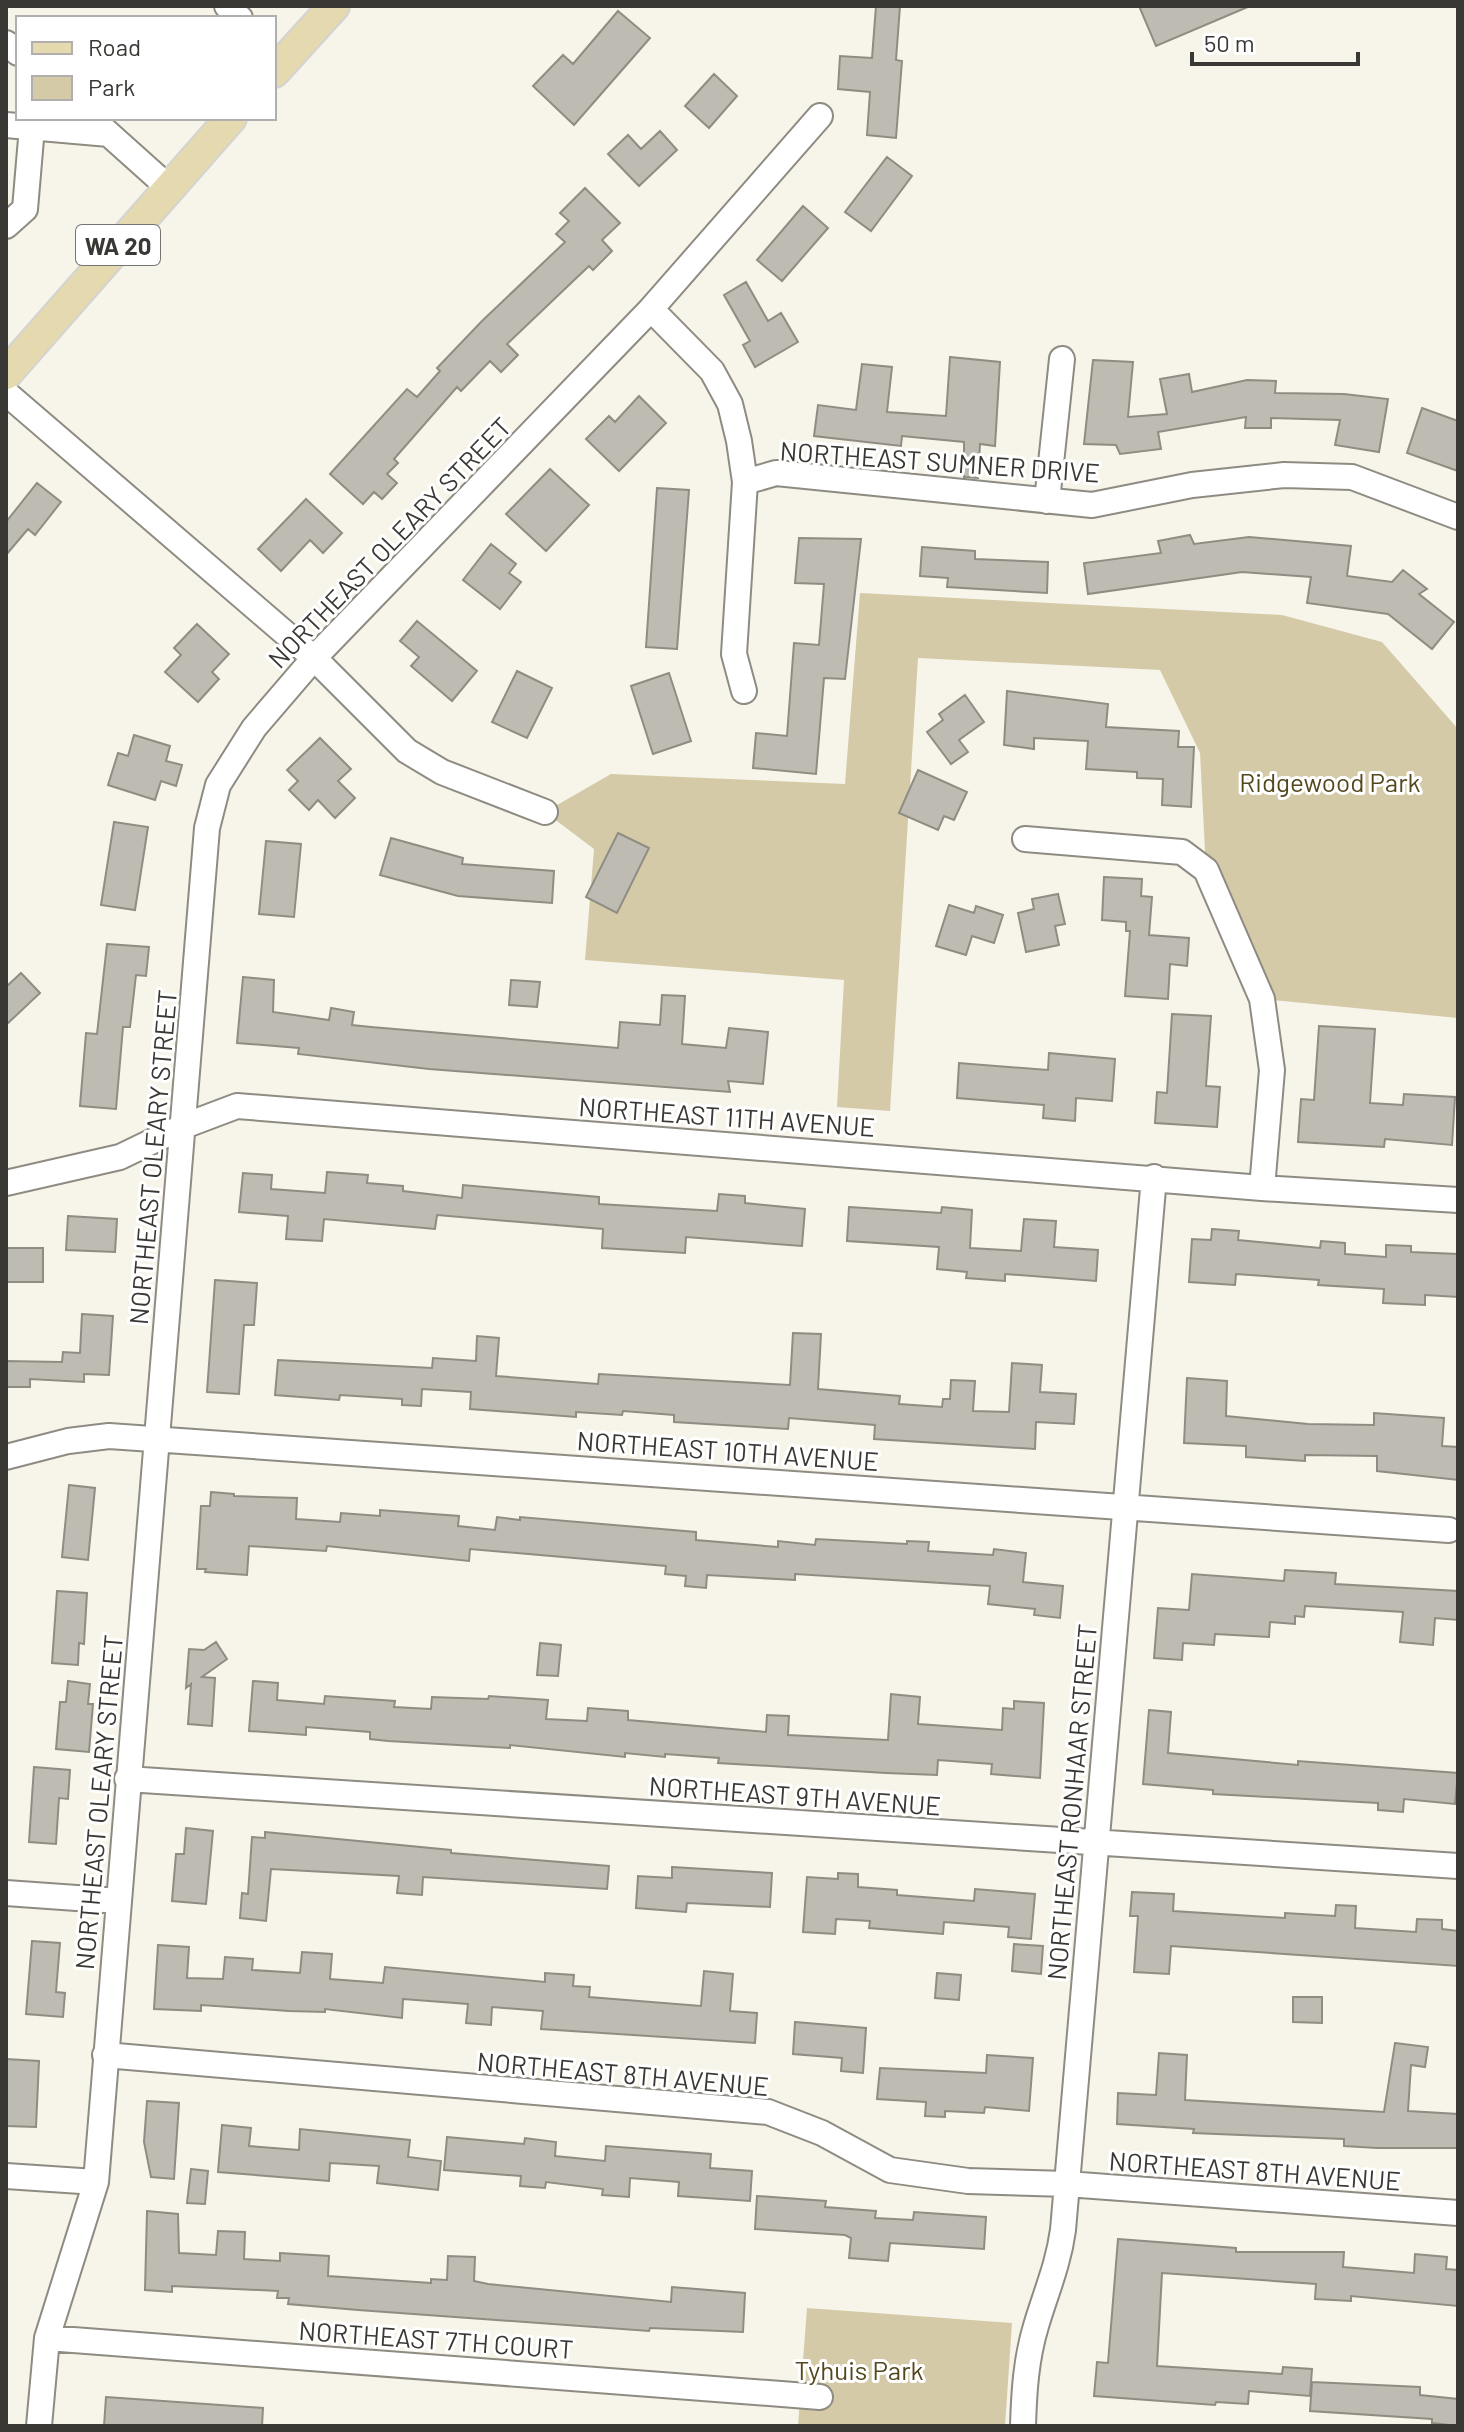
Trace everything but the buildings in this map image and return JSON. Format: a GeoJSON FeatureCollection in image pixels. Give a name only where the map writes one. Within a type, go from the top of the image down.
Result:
{"type":"FeatureCollection","features":[{"type":"Feature","properties":{"kind":"main road"},"geometry":{"type":"LineString","coordinates":[[277,61],[334,6]]}},
{"type":"Feature","properties":{"kind":"main road","name":"WA 20"},"geometry":{"type":"LineString","coordinates":[[6,374],[229,120]]}},
{"type":"Feature","properties":{"kind":"street","name":"NORTHEAST OLEARY STREET"},"geometry":{"type":"LineString","coordinates":[[39,2426],[47,2338],[96,2182],[207,828],[218,785],[254,728],[314,658],[651,309],[820,116]]}},
{"type":"Feature","properties":{"kind":"street"},"geometry":{"type":"LineString","coordinates":[[6,125],[100,126],[168,187]]}},
{"type":"Feature","properties":{"kind":"street"},"geometry":{"type":"LineString","coordinates":[[6,226],[25,209],[32,127]]}},
{"type":"Feature","properties":{"kind":"street"},"geometry":{"type":"LineString","coordinates":[[651,309],[712,371],[730,404],[745,482],[734,654],[744,691]]}},
{"type":"Feature","properties":{"kind":"street"},"geometry":{"type":"LineString","coordinates":[[1047,501],[1062,359]]}},
{"type":"Feature","properties":{"kind":"street"},"geometry":{"type":"LineString","coordinates":[[6,393],[314,658],[407,751],[442,772],[545,812]]}},
{"type":"Feature","properties":{"kind":"street","name":"NORTHEAST SUMNER DRIVE"},"geometry":{"type":"LineString","coordinates":[[745,482],[776,473],[1092,505],[1192,485],[1284,475],[1352,477],[1458,517]]}},
{"type":"Feature","properties":{"kind":"street"},"geometry":{"type":"LineString","coordinates":[[1025,839],[1182,852],[1206,870],[1262,999],[1272,1070],[1262,1188]]}},
{"type":"Feature","properties":{"kind":"street","name":"NORTHEAST 11TH AVENUE"},"geometry":{"type":"LineString","coordinates":[[6,1183],[120,1157],[184,1126],[237,1106],[1262,1188],[1458,1200]]}},
{"type":"Feature","properties":{"kind":"street","name":"NORTHEAST RONHAAR STREET"},"geometry":{"type":"LineString","coordinates":[[1023,2426],[1024,2376],[1036,2326],[1057,2268],[1067,2184],[1098,1843],[1123,1505],[1154,1177]]}},
{"type":"Feature","properties":{"kind":"street","name":"NORTHEAST 10TH AVENUE"},"geometry":{"type":"LineString","coordinates":[[6,1457],[68,1441],[109,1436],[1449,1530]]}},
{"type":"Feature","properties":{"kind":"street","name":"NORTHEAST 9TH AVENUE"},"geometry":{"type":"LineString","coordinates":[[127,1779],[1458,1866]]}},
{"type":"Feature","properties":{"kind":"street"},"geometry":{"type":"LineString","coordinates":[[6,1893],[119,1901]]}},
{"type":"Feature","properties":{"kind":"street","name":"NORTHEAST 8TH AVENUE"},"geometry":{"type":"LineString","coordinates":[[105,2055],[768,2112],[822,2133],[890,2170],[968,2181],[1067,2184],[1458,2213]]}},
{"type":"Feature","properties":{"kind":"street"},"geometry":{"type":"LineString","coordinates":[[6,2176],[96,2182]]}},
{"type":"Feature","properties":{"kind":"street","name":"NORTHEAST 7TH COURT"},"geometry":{"type":"LineString","coordinates":[[47,2338],[820,2397]]}},
{"type":"Feature","properties":{"kind":"green space","name":"Ridgewood Park"},"geometry":{"type":"Polygon","coordinates":[[[860,593],[1282,615],[1382,642],[1458,729],[1458,1018],[1262,999],[1206,870],[1200,753],[1160,670],[918,658],[890,1111],[837,1107],[844,980],[585,960],[594,849],[545,812],[611,774],[845,784],[860,593]]]}},
{"type":"Feature","properties":{"kind":"green space","name":"Tyhuis Park"},"geometry":{"type":"Polygon","coordinates":[[[807,2308],[1012,2323],[1005,2426],[798,2426],[807,2308]]]}}]}
